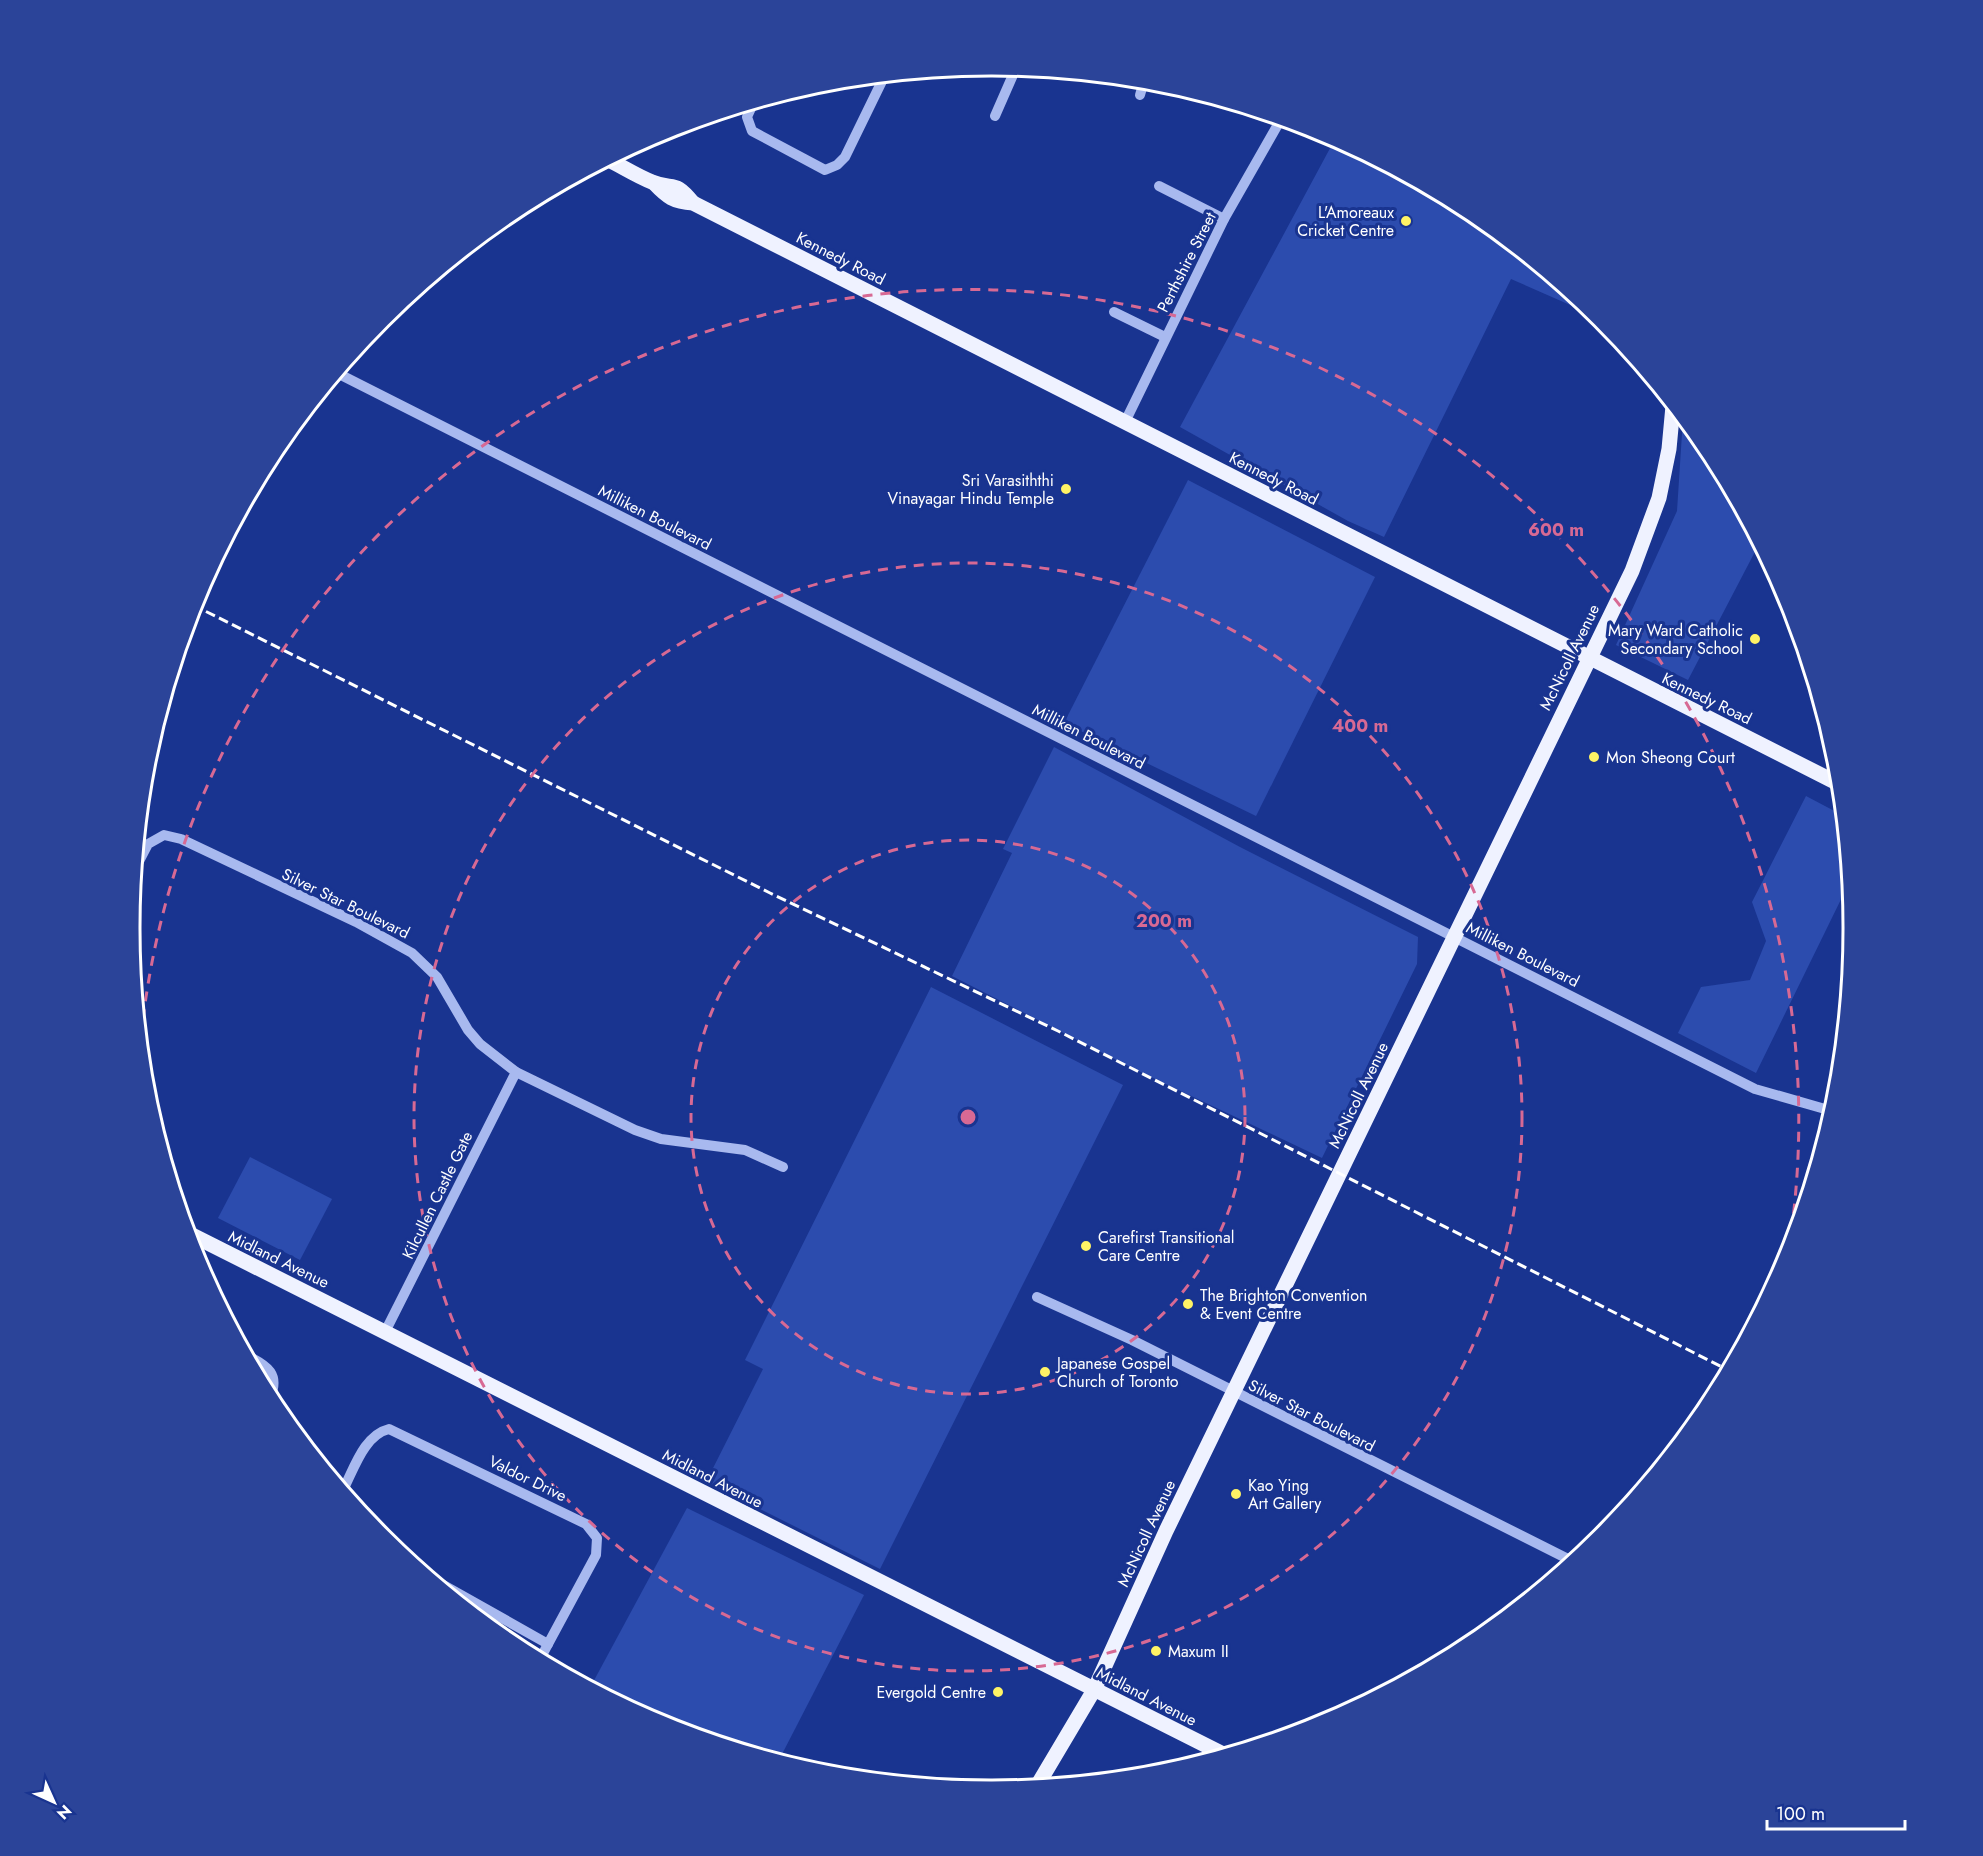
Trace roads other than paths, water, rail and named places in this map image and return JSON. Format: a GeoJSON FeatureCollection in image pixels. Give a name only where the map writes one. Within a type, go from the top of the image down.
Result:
{"type":"FeatureCollection","features":[{"type":"Feature","properties":{"kind":"main road","name":"Kennedy Road"},"geometry":{"type":"LineString","coordinates":[[616,164],[654,183],[677,188],[693,203],[1588,659],[1830,779]]}},
{"type":"Feature","properties":{"kind":"main road","name":"McNicoll Avenue"},"geometry":{"type":"LineString","coordinates":[[1042,1778],[1094,1690],[1166,1531],[1632,571],[1659,498],[1670,449],[1672,417]]}},
{"type":"Feature","properties":{"kind":"main road","name":"Midland Avenue"},"geometry":{"type":"LineString","coordinates":[[199,1239],[1214,1749]]}},
{"type":"Feature","properties":{"kind":"street"},"geometry":{"type":"LineString","coordinates":[[995,116],[1013,77]]}},
{"type":"Feature","properties":{"kind":"street"},"geometry":{"type":"LineString","coordinates":[[749,113],[747,117],[752,131],[825,170],[837,165],[845,157],[880,84]]}},
{"type":"Feature","properties":{"kind":"street"},"geometry":{"type":"LineString","coordinates":[[1140,95],[1141,90]]}},
{"type":"Feature","properties":{"kind":"street","name":"Perthshire Street"},"geometry":{"type":"LineString","coordinates":[[1125,422],[1224,219],[1277,126]]}},
{"type":"Feature","properties":{"kind":"street"},"geometry":{"type":"LineString","coordinates":[[1159,186],[1224,219]]}},
{"type":"Feature","properties":{"kind":"street"},"geometry":{"type":"LineString","coordinates":[[1114,312],[1165,337]]}},
{"type":"Feature","properties":{"kind":"street","name":"Milliken Boulevard"},"geometry":{"type":"LineString","coordinates":[[343,376],[1755,1089],[1823,1109]]}},
{"type":"Feature","properties":{"kind":"street","name":"Silver Star Boulevard"},"geometry":{"type":"LineString","coordinates":[[144,852],[148,844],[164,835],[181,839],[379,934],[412,953],[437,977],[474,1037],[516,1072],[635,1130],[661,1139],[745,1150],[783,1167]]}},
{"type":"Feature","properties":{"kind":"street","name":"Kilcullen Castle Gate"},"geometry":{"type":"LineString","coordinates":[[385,1332],[516,1072]]}},
{"type":"Feature","properties":{"kind":"street","name":"Silver Star Boulevard"},"geometry":{"type":"LineString","coordinates":[[1037,1297],[1132,1340],[1565,1557]]}},
{"type":"Feature","properties":{"kind":"street"},"geometry":{"type":"LineString","coordinates":[[261,1364],[272,1372],[275,1379],[274,1385]]}},
{"type":"Feature","properties":{"kind":"street","name":"Valdor Drive"},"geometry":{"type":"LineString","coordinates":[[346,1483],[367,1444],[380,1431],[389,1429],[586,1524],[597,1538],[596,1555],[544,1652]]}},
{"type":"Feature","properties":{"kind":"street"},"geometry":{"type":"LineString","coordinates":[[465,1597],[548,1644]]}},
{"type":"Feature","properties":{"kind":"railway"},"geometry":{"type":"LineString","coordinates":[[202,610],[770,893],[1058,1031],[1721,1366]]}},
{"type":"Feature","properties":{"kind":"place","name":"L'Amoreaux Cricket Centre"},"geometry":{"type":"Point","coordinates":[1406,221]}},
{"type":"Feature","properties":{"kind":"place","name":"Sri Varasiththi Vinayagar Hindu Temple"},"geometry":{"type":"Point","coordinates":[1066,489]}},
{"type":"Feature","properties":{"kind":"place","name":"Mary Ward Catholic Secondary School"},"geometry":{"type":"Point","coordinates":[1755,639]}},
{"type":"Feature","properties":{"kind":"place","name":"Mon Sheong Court"},"geometry":{"type":"Point","coordinates":[1594,757]}},
{"type":"Feature","properties":{"kind":"place","name":"Carefirst Transitional Care Centre"},"geometry":{"type":"Point","coordinates":[1086,1246]}},
{"type":"Feature","properties":{"kind":"place","name":"The Brighton Convention & Event Centre"},"geometry":{"type":"Point","coordinates":[1188,1304]}},
{"type":"Feature","properties":{"kind":"place","name":"Japanese Gospel Church of Toronto"},"geometry":{"type":"Point","coordinates":[1045,1372]}},
{"type":"Feature","properties":{"kind":"place","name":"Kao Ying Art Gallery"},"geometry":{"type":"Point","coordinates":[1236,1494]}},
{"type":"Feature","properties":{"kind":"place","name":"Maxum II"},"geometry":{"type":"Point","coordinates":[1156,1651]}},
{"type":"Feature","properties":{"kind":"place","name":"Evergold Centre"},"geometry":{"type":"Point","coordinates":[998,1692]}}]}
